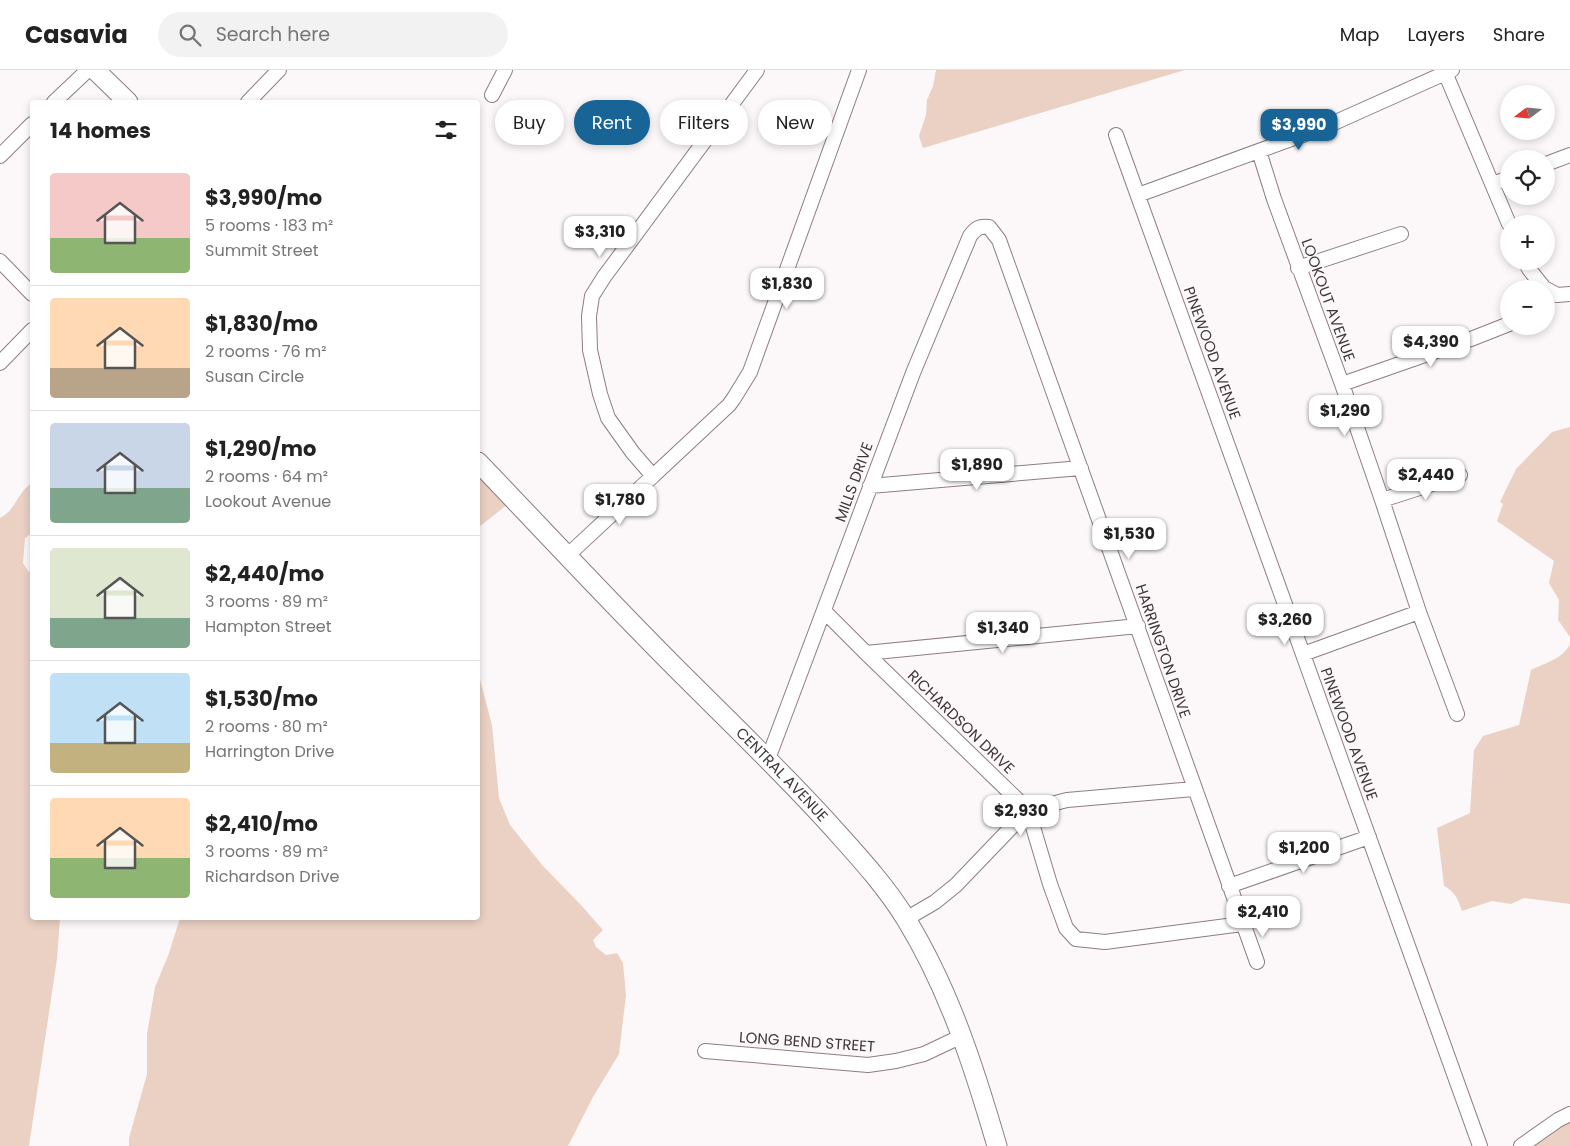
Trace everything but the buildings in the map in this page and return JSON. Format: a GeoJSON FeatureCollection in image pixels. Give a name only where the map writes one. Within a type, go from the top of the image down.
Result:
{"type":"FeatureCollection","features":[{"type":"Feature","properties":{"kind":"main road"},"geometry":{"type":"LineString","coordinates":[[95,70],[126,100]]}},
{"type":"Feature","properties":{"kind":"main road","name":"CENTRAL AVENUE"},"geometry":{"type":"LineString","coordinates":[[480,464],[679,672],[768,759],[869,868],[906,919],[942,985],[962,1036],[997,1146]]}},
{"type":"Feature","properties":{"kind":"street"},"geometry":{"type":"LineString","coordinates":[[56,100],[88,70]]}},
{"type":"Feature","properties":{"kind":"street"},"geometry":{"type":"LineString","coordinates":[[250,100],[279,70]]}},
{"type":"Feature","properties":{"kind":"street"},"geometry":{"type":"LineString","coordinates":[[492,95],[505,70]]}},
{"type":"Feature","properties":{"kind":"street"},"geometry":{"type":"LineString","coordinates":[[653,476],[633,453],[608,418],[600,394],[590,350],[589,316],[592,296],[604,277],[757,70]]}},
{"type":"Feature","properties":{"kind":"street"},"geometry":{"type":"LineString","coordinates":[[568,555],[729,405],[750,372],[859,70]]}},
{"type":"Feature","properties":{"kind":"street"},"geometry":{"type":"LineString","coordinates":[[1138,195],[1327,126],[1447,71],[1505,215]]}},
{"type":"Feature","properties":{"kind":"street"},"geometry":{"type":"LineString","coordinates":[[0,156],[30,126]]}},
{"type":"Feature","properties":{"kind":"street","name":"PINEWOOD AVENUE"},"geometry":{"type":"LineString","coordinates":[[1116,135],[1480,1146]]}},
{"type":"Feature","properties":{"kind":"street","name":"LOOKOUT AVENUE"},"geometry":{"type":"LineString","coordinates":[[1259,151],[1298,268],[1342,384],[1419,612],[1458,714]]}},
{"type":"Feature","properties":{"kind":"street"},"geometry":{"type":"LineString","coordinates":[[1555,161],[1570,155]]}},
{"type":"Feature","properties":{"kind":"street"},"geometry":{"type":"LineString","coordinates":[[1492,184],[1500,181]]}},
{"type":"Feature","properties":{"kind":"street","name":"HARRINGTON DRIVE"},"geometry":{"type":"LineString","coordinates":[[984,226],[989,227],[999,240],[1257,962]]}},
{"type":"Feature","properties":{"kind":"street","name":"MILLS DRIVE"},"geometry":{"type":"LineString","coordinates":[[768,759],[912,373],[970,236],[975,229],[984,226]]}},
{"type":"Feature","properties":{"kind":"street"},"geometry":{"type":"LineString","coordinates":[[1298,268],[1401,234]]}},
{"type":"Feature","properties":{"kind":"street"},"geometry":{"type":"LineString","coordinates":[[0,261],[30,292]]}},
{"type":"Feature","properties":{"kind":"street"},"geometry":{"type":"LineString","coordinates":[[1530,270],[1538,280]]}},
{"type":"Feature","properties":{"kind":"street"},"geometry":{"type":"LineString","coordinates":[[1555,294],[1570,294]]}},
{"type":"Feature","properties":{"kind":"street"},"geometry":{"type":"LineString","coordinates":[[1342,384],[1500,328]]}},
{"type":"Feature","properties":{"kind":"street"},"geometry":{"type":"LineString","coordinates":[[0,363],[30,332]]}},
{"type":"Feature","properties":{"kind":"street"},"geometry":{"type":"LineString","coordinates":[[870,486],[1081,468]]}},
{"type":"Feature","properties":{"kind":"street"},"geometry":{"type":"LineString","coordinates":[[1382,500],[1460,475]]}},
{"type":"Feature","properties":{"kind":"street","name":"RICHARDSON DRIVE"},"geometry":{"type":"LineString","coordinates":[[824,611],[1028,810],[1050,884],[1066,928],[1076,939],[1105,942],[1242,924]]}},
{"type":"Feature","properties":{"kind":"street"},"geometry":{"type":"LineString","coordinates":[[1303,654],[1419,612]]}},
{"type":"Feature","properties":{"kind":"street"},"geometry":{"type":"LineString","coordinates":[[866,653],[1138,626]]}},
{"type":"Feature","properties":{"kind":"street"},"geometry":{"type":"LineString","coordinates":[[906,919],[935,902],[956,885],[1028,810],[1067,800],[1194,789]]}},
{"type":"Feature","properties":{"kind":"street"},"geometry":{"type":"LineString","coordinates":[[1229,886],[1369,837]]}},
{"type":"Feature","properties":{"kind":"street","name":"LONG BEND STREET"},"geometry":{"type":"LineString","coordinates":[[705,1050],[868,1065],[924,1054],[962,1036]]}},
{"type":"Feature","properties":{"kind":"street"},"geometry":{"type":"LineString","coordinates":[[1521,1146],[1558,1120],[1570,1114]]}},
{"type":"Feature","properties":{"kind":"shaded area"},"geometry":{"type":"Polygon","coordinates":[[[936,70],[1185,70],[923,148],[919,136],[926,115],[927,100],[933,86],[936,70]]]}},
{"type":"Feature","properties":{"kind":"shaded area"},"geometry":{"type":"Polygon","coordinates":[[[1570,427],[1570,637],[1558,620],[1559,600],[1549,583],[1554,561],[1497,521],[1503,504],[1500,502],[1516,469],[1552,432],[1570,427]]]}},
{"type":"Feature","properties":{"kind":"shaded area"},"geometry":{"type":"Polygon","coordinates":[[[480,466],[512,501],[480,526],[480,466]]]}},
{"type":"Feature","properties":{"kind":"shaded area"},"geometry":{"type":"Polygon","coordinates":[[[30,484],[30,534],[25,538],[23,563],[30,572],[30,920],[60,920],[57,959],[29,1146],[0,1146],[0,518],[10,510],[30,484]]]}},
{"type":"Feature","properties":{"kind":"shaded area"},"geometry":{"type":"Polygon","coordinates":[[[1570,644],[1570,904],[1524,898],[1511,904],[1492,901],[1462,911],[1454,894],[1444,886],[1437,828],[1470,813],[1474,750],[1483,736],[1519,725],[1531,670],[1558,657],[1570,644]]]}},
{"type":"Feature","properties":{"kind":"shaded area"},"geometry":{"type":"Polygon","coordinates":[[[480,680],[492,725],[499,798],[510,825],[543,866],[603,930],[593,940],[596,947],[606,955],[617,953],[623,963],[626,995],[619,1054],[593,1097],[568,1146],[129,1146],[129,1138],[147,1074],[147,1034],[155,987],[168,956],[179,920],[480,920],[480,680]]]}},
{"type":"Feature","properties":{"kind":"shaded area"},"geometry":{"type":"Polygon","coordinates":[[[1570,1114],[1570,1146],[1521,1146],[1570,1114]]]}}]}
